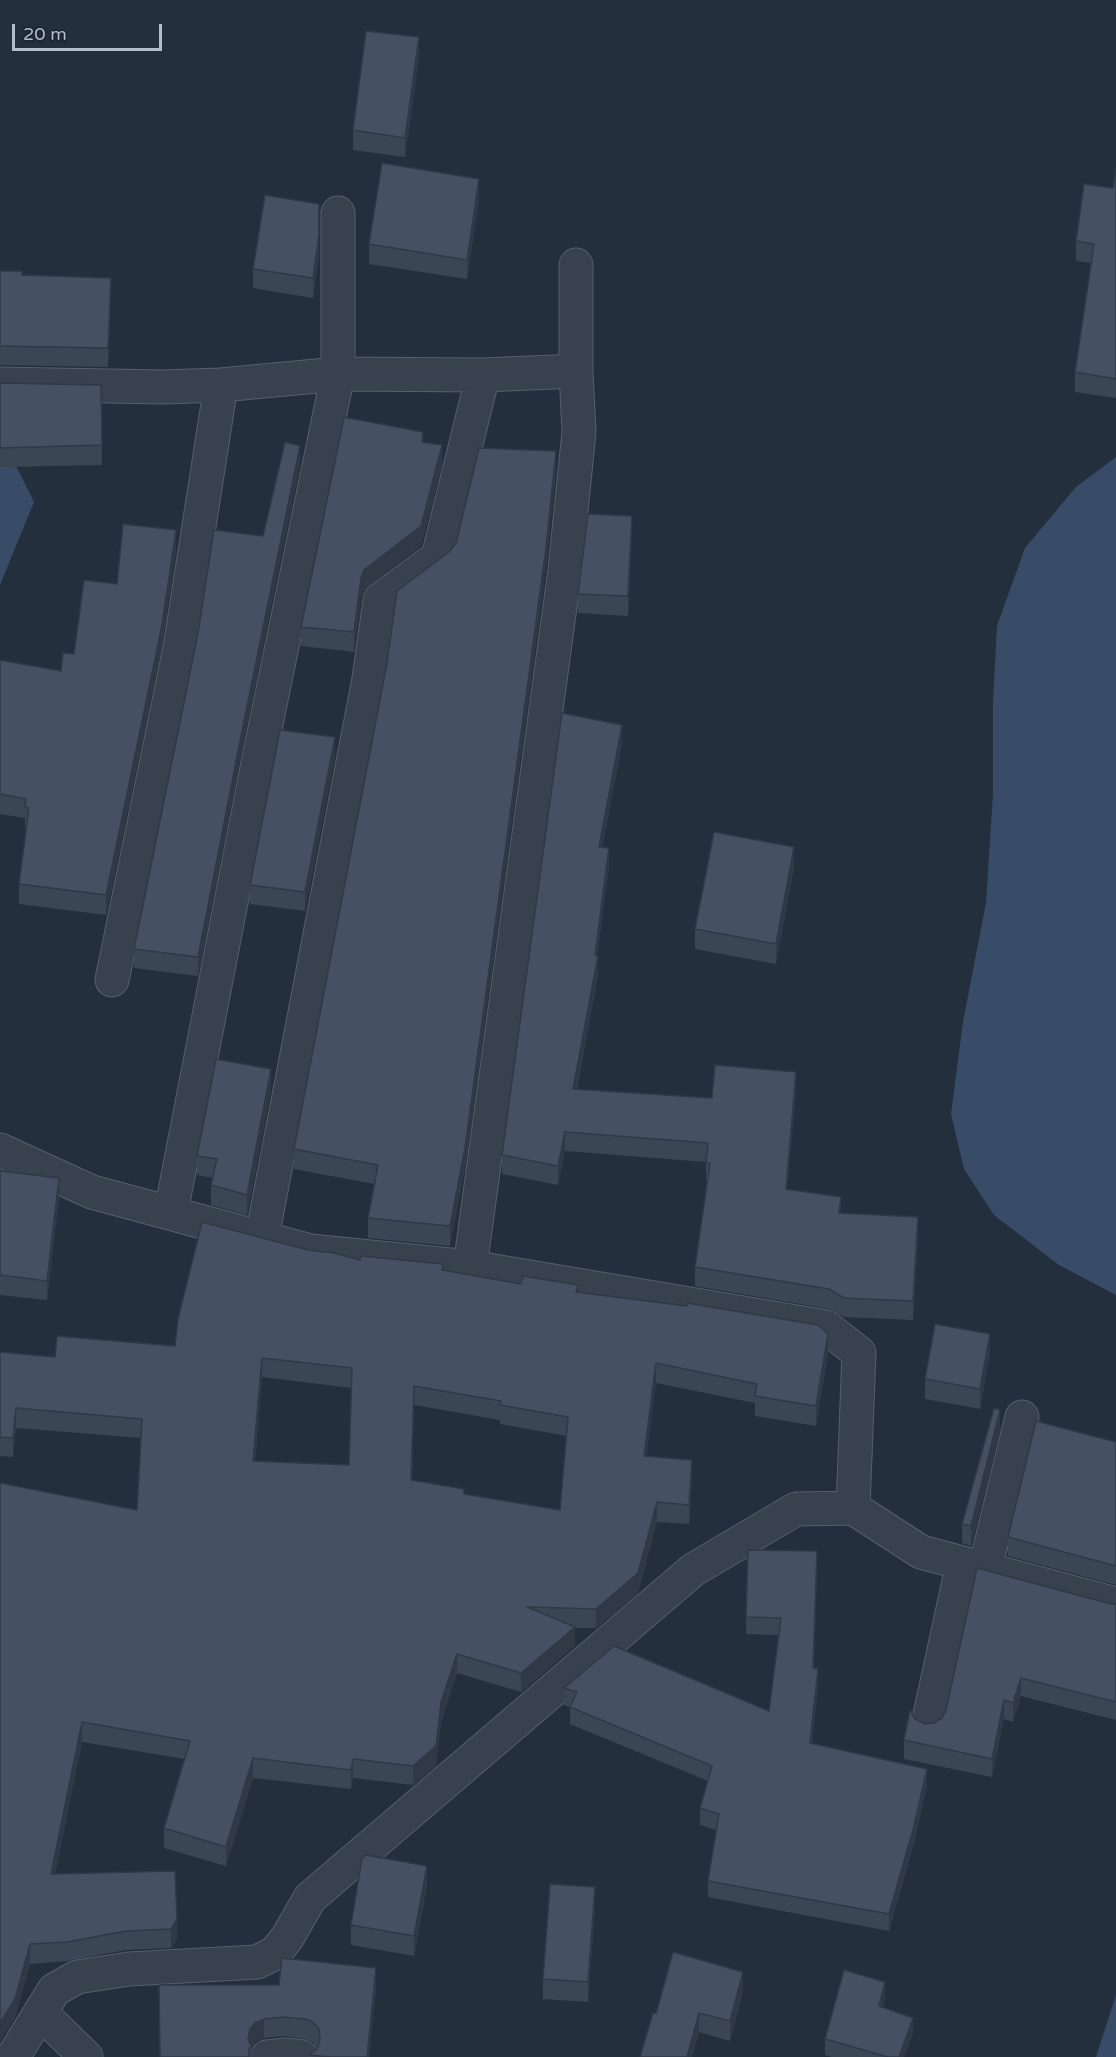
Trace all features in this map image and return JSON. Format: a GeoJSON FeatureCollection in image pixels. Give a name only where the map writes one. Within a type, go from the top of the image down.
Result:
{"type":"FeatureCollection","features":[{"type":"Feature","properties":{"kind":"street"},"geometry":{"type":"LineString","coordinates":[[171,1212],[259,758],[338,374],[338,213]]}},
{"type":"Feature","properties":{"kind":"street"},"geometry":{"type":"LineString","coordinates":[[470,1267],[565,570],[579,432],[576,371],[576,265]]}},
{"type":"Feature","properties":{"kind":"street"},"geometry":{"type":"LineString","coordinates":[[0,384],[221,386],[338,374],[483,375],[576,371]]}},
{"type":"Feature","properties":{"kind":"street"},"geometry":{"type":"LineString","coordinates":[[262,1237],[367,691],[380,600],[438,557],[483,375]]}},
{"type":"Feature","properties":{"kind":"street"},"geometry":{"type":"LineString","coordinates":[[112,980],[180,648],[221,386]]}},
{"type":"Feature","properties":{"kind":"street"},"geometry":{"type":"LineString","coordinates":[[0,1150],[92,1192],[310,1251],[470,1267],[826,1327],[859,1353],[853,1508]]}},
{"type":"Feature","properties":{"kind":"street"},"geometry":{"type":"LineString","coordinates":[[928,1724],[974,1566],[1022,1417]]}},
{"type":"Feature","properties":{"kind":"street"},"geometry":{"type":"LineString","coordinates":[[13,2057],[54,1990],[77,1977],[129,1969],[257,1962],[274,1953],[287,1938],[310,1898],[693,1570],[796,1509],[853,1508],[921,1552],[1116,1604]]}},
{"type":"Feature","properties":{"kind":"street"},"geometry":{"type":"LineString","coordinates":[[41,2013],[86,2057]]}},
{"type":"Feature","properties":{"kind":"street"},"geometry":{"type":"LineString","coordinates":[[267,2057],[285,2055],[302,2057]]}},
{"type":"Feature","properties":{"kind":"water"},"geometry":{"type":"Polygon","coordinates":[[[0,434],[34,502],[0,585],[0,434]]]}},
{"type":"Feature","properties":{"kind":"water"},"geometry":{"type":"Polygon","coordinates":[[[1116,457],[1116,1295],[1059,1265],[994,1215],[964,1169],[951,1114],[963,1022],[986,903],[993,794],[993,702],[997,626],[1025,548],[1076,487],[1116,457]]]}},
{"type":"Feature","properties":{"kind":"water"},"geometry":{"type":"Polygon","coordinates":[[[1116,1995],[1116,2057],[1096,2057],[1116,1995]]]}},
{"type":"Feature","properties":{"kind":"building"},"geometry":{"type":"Polygon","coordinates":[[[366,31],[419,37],[405,138],[353,130],[366,31]]]}},
{"type":"Feature","properties":{"kind":"building"},"geometry":{"type":"Polygon","coordinates":[[[382,163],[479,179],[467,260],[369,244],[382,163]]]}},
{"type":"Feature","properties":{"kind":"building"},"geometry":{"type":"Polygon","coordinates":[[[1116,169],[1116,379],[1075,372],[1094,244],[1076,241],[1084,184],[1113,188],[1116,169]]]}},
{"type":"Feature","properties":{"kind":"building"},"geometry":{"type":"Polygon","coordinates":[[[265,195],[319,204],[319,235],[313,278],[253,269],[265,195]]]}},
{"type":"Feature","properties":{"kind":"building"},"geometry":{"type":"Polygon","coordinates":[[[0,271],[22,271],[22,275],[111,278],[108,348],[0,346],[0,271]]]}},
{"type":"Feature","properties":{"kind":"building"},"geometry":{"type":"Polygon","coordinates":[[[0,383],[101,385],[102,445],[0,448],[0,383]]]}},
{"type":"Feature","properties":{"kind":"building"},"geometry":{"type":"Polygon","coordinates":[[[344,417],[423,432],[422,442],[442,445],[421,526],[364,570],[354,632],[301,627],[344,417]]]}},
{"type":"Feature","properties":{"kind":"building"},"geometry":{"type":"Polygon","coordinates":[[[285,442],[300,446],[198,957],[134,949],[198,633],[214,530],[263,536],[285,442]]]}},
{"type":"Feature","properties":{"kind":"building"},"geometry":{"type":"Polygon","coordinates":[[[479,448],[556,451],[546,548],[465,1148],[450,1226],[368,1218],[378,1165],[294,1149],[387,663],[397,591],[449,552],[456,543],[479,448]]]}},
{"type":"Feature","properties":{"kind":"building"},"geometry":{"type":"Polygon","coordinates":[[[588,514],[632,516],[628,596],[578,594],[588,514]]]}},
{"type":"Feature","properties":{"kind":"building"},"geometry":{"type":"Polygon","coordinates":[[[123,524],[176,530],[162,625],[106,895],[19,884],[29,808],[25,807],[26,799],[0,794],[0,660],[61,671],[63,653],[74,654],[84,580],[117,584],[123,524]]]}},
{"type":"Feature","properties":{"kind":"building"},"geometry":{"type":"Polygon","coordinates":[[[562,713],[622,725],[599,847],[609,848],[595,955],[598,956],[573,1089],[712,1098],[715,1065],[796,1072],[786,1189],[841,1197],[839,1213],[918,1217],[913,1301],[844,1298],[829,1289],[695,1267],[710,1163],[706,1163],[708,1143],[565,1132],[558,1166],[502,1155],[562,713]]]}},
{"type":"Feature","properties":{"kind":"building"},"geometry":{"type":"Polygon","coordinates":[[[280,730],[335,737],[305,892],[250,885],[280,730]]]}},
{"type":"Feature","properties":{"kind":"building"},"geometry":{"type":"Polygon","coordinates":[[[714,832],[794,847],[776,944],[695,929],[714,832]]]}},
{"type":"Feature","properties":{"kind":"building"},"geometry":{"type":"Polygon","coordinates":[[[216,1059],[271,1069],[247,1195],[211,1185],[217,1159],[197,1156],[216,1059]]]}},
{"type":"Feature","properties":{"kind":"building"},"geometry":{"type":"Polygon","coordinates":[[[0,1171],[59,1178],[47,1281],[0,1275],[0,1171]]]}},
{"type":"Feature","properties":{"kind":"building"},"geometry":{"type":"Polygon","coordinates":[[[202,1222],[308,1250],[334,1253],[360,1260],[361,1256],[443,1264],[442,1270],[521,1284],[523,1276],[578,1285],[576,1292],[687,1306],[687,1303],[818,1325],[828,1334],[816,1406],[755,1396],[757,1384],[656,1363],[644,1456],[692,1460],[689,1505],[657,1502],[638,1573],[596,1609],[527,1607],[575,1627],[521,1673],[457,1654],[441,1702],[436,1746],[413,1766],[353,1759],[351,1770],[253,1758],[226,1847],[164,1828],[190,1741],[82,1722],[51,1874],[175,1871],[177,1919],[171,1929],[126,1931],[67,1942],[30,1944],[15,1999],[0,2023],[0,1483],[137,1510],[142,1419],[16,1408],[13,1438],[0,1437],[0,1352],[55,1357],[57,1336],[175,1346],[178,1319],[202,1222]],[[262,1358],[253,1461],[349,1465],[352,1368],[262,1358]],[[414,1386],[411,1480],[464,1489],[464,1494],[560,1510],[568,1417],[500,1405],[501,1401],[414,1386]]]}},
{"type":"Feature","properties":{"kind":"building"},"geometry":{"type":"Polygon","coordinates":[[[935,1324],[990,1334],[980,1389],[925,1379],[935,1324]]]}},
{"type":"Feature","properties":{"kind":"building"},"geometry":{"type":"Polygon","coordinates":[[[994,1408],[1000,1410],[971,1526],[962,1524],[994,1408]]]}},
{"type":"Feature","properties":{"kind":"building"},"geometry":{"type":"Polygon","coordinates":[[[1036,1421],[1116,1442],[1116,1566],[1008,1537],[1036,1421]]]}},
{"type":"Feature","properties":{"kind":"building"},"geometry":{"type":"Polygon","coordinates":[[[748,1550],[817,1551],[813,1668],[818,1669],[810,1743],[927,1769],[914,1826],[889,1914],[708,1881],[719,1814],[700,1808],[712,1766],[570,1707],[577,1692],[564,1688],[614,1646],[769,1711],[781,1618],[746,1617],[748,1550]]]}},
{"type":"Feature","properties":{"kind":"building"},"geometry":{"type":"Polygon","coordinates":[[[977,1568],[1116,1604],[1116,1702],[1021,1678],[1013,1703],[1004,1700],[992,1759],[904,1740],[910,1710],[915,1719],[925,1724],[934,1723],[942,1718],[946,1710],[977,1568]]]}},
{"type":"Feature","properties":{"kind":"building"},"geometry":{"type":"Polygon","coordinates":[[[366,1855],[427,1866],[414,1936],[351,1925],[362,1859],[366,1855]]]}},
{"type":"Feature","properties":{"kind":"building"},"geometry":{"type":"Polygon","coordinates":[[[550,1884],[595,1887],[588,1982],[543,1979],[550,1884]]]}},
{"type":"Feature","properties":{"kind":"building"},"geometry":{"type":"Polygon","coordinates":[[[673,1952],[743,1972],[730,2021],[699,2013],[687,2057],[640,2057],[653,2013],[656,2014],[673,1952]]]}},
{"type":"Feature","properties":{"kind":"building"},"geometry":{"type":"Polygon","coordinates":[[[282,1958],[376,1968],[367,2057],[309,2055],[317,2049],[320,2040],[319,2029],[313,2022],[305,2019],[283,2017],[264,2019],[255,2023],[250,2029],[248,2039],[252,2048],[249,2048],[249,2057],[160,2057],[159,1985],[279,1985],[282,1958]]]}},
{"type":"Feature","properties":{"kind":"building"},"geometry":{"type":"Polygon","coordinates":[[[844,1970],[885,1982],[879,2006],[913,2018],[899,2057],[888,2057],[825,2039],[844,1970]]]}}]}
